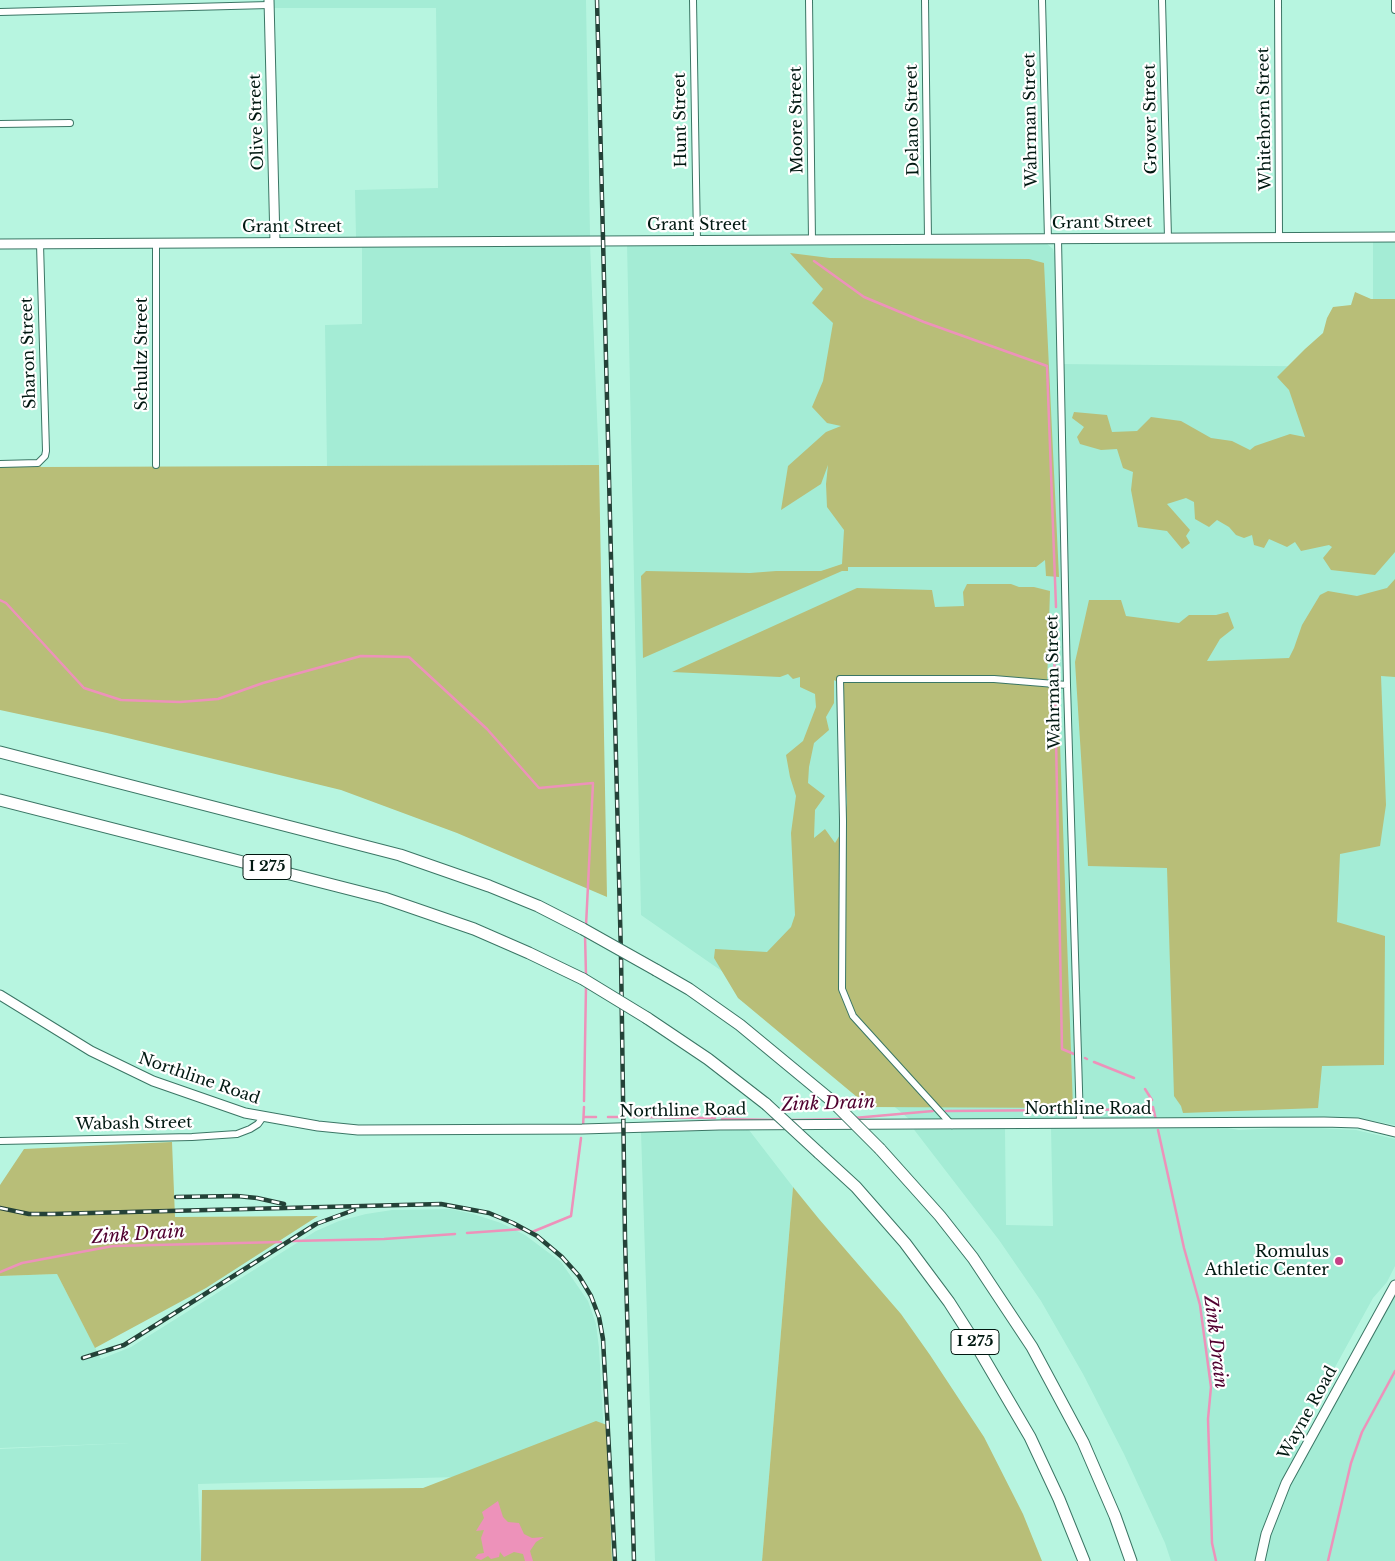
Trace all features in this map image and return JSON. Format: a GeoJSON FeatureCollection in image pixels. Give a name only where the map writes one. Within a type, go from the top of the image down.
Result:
{"type":"FeatureCollection","features":[{"type":"Feature","properties":{"kind":"highway","name":"I 275"},"geometry":{"type":"LineString","coordinates":[[0,752],[400,855],[489,886],[538,906],[583,928],[689,989],[740,1025],[832,1101],[880,1149],[940,1216],[967,1251],[1032,1347],[1051,1379],[1086,1449],[1115,1516],[1131,1561]]}},
{"type":"Feature","properties":{"kind":"highway","name":"I 275"},"geometry":{"type":"LineString","coordinates":[[0,800],[384,898],[474,929],[583,979],[647,1018],[708,1059],[766,1104],[856,1187],[904,1243],[949,1302],[1030,1437],[1059,1499],[1084,1561]]}},
{"type":"Feature","properties":{"kind":"street"},"geometry":{"type":"LineString","coordinates":[[70,0],[70,9]]}},
{"type":"Feature","properties":{"kind":"street","name":"Hunt Street"},"geometry":{"type":"LineString","coordinates":[[693,0],[697,240]]}},
{"type":"Feature","properties":{"kind":"street","name":"Moore Street"},"geometry":{"type":"LineString","coordinates":[[809,0],[812,240]]}},
{"type":"Feature","properties":{"kind":"street","name":"Delano Street"},"geometry":{"type":"LineString","coordinates":[[925,0],[928,239]]}},
{"type":"Feature","properties":{"kind":"street","name":"Wahrman Street"},"geometry":{"type":"LineString","coordinates":[[1042,0],[1048,239]]}},
{"type":"Feature","properties":{"kind":"street","name":"Grover Street"},"geometry":{"type":"LineString","coordinates":[[1162,0],[1168,238]]}},
{"type":"Feature","properties":{"kind":"street","name":"Whitehorn Street"},"geometry":{"type":"LineString","coordinates":[[1278,0],[1280,237]]}},
{"type":"Feature","properties":{"kind":"street"},"geometry":{"type":"LineString","coordinates":[[1395,0],[1395,10]]}},
{"type":"Feature","properties":{"kind":"street"},"geometry":{"type":"LineString","coordinates":[[0,12],[269,2]]}},
{"type":"Feature","properties":{"kind":"street","name":"Olive Street"},"geometry":{"type":"LineString","coordinates":[[269,2],[275,242]]}},
{"type":"Feature","properties":{"kind":"street"},"geometry":{"type":"LineString","coordinates":[[0,124],[70,123]]}},
{"type":"Feature","properties":{"kind":"street","name":"Grant Street"},"geometry":{"type":"LineString","coordinates":[[0,244],[1395,237]]}},
{"type":"Feature","properties":{"kind":"street","name":"Wahrman Street"},"geometry":{"type":"LineString","coordinates":[[1058,239],[1067,685],[1080,1124]]}},
{"type":"Feature","properties":{"kind":"street","name":"Schultz Street"},"geometry":{"type":"LineString","coordinates":[[156,243],[156,465]]}},
{"type":"Feature","properties":{"kind":"street","name":"Sharon Street"},"geometry":{"type":"LineString","coordinates":[[0,464],[34,464],[42,460],[46,451],[40,244]]}},
{"type":"Feature","properties":{"kind":"street"},"geometry":{"type":"LineString","coordinates":[[952,1125],[853,1016],[842,989],[843,821],[840,679],[994,679],[1067,685]]}},
{"type":"Feature","properties":{"kind":"street","name":"Northline Road"},"geometry":{"type":"LineString","coordinates":[[0,995],[70,1040],[125,1068],[200,1099],[245,1114],[318,1126],[358,1130],[574,1129],[719,1125],[1324,1122],[1358,1123],[1395,1132]]}},
{"type":"Feature","properties":{"kind":"street","name":"Wabash Street"},"geometry":{"type":"LineString","coordinates":[[0,1141],[192,1137],[237,1134],[258,1124],[263,1117]]}},
{"type":"Feature","properties":{"kind":"street","name":"Wayne Road"},"geometry":{"type":"LineString","coordinates":[[1260,1561],[1266,1534],[1286,1484],[1395,1286]]}},
{"type":"Feature","properties":{"kind":"shaded area"},"geometry":{"type":"Polygon","coordinates":[[[273,0],[586,0],[590,236],[356,237],[355,190],[438,188],[436,8],[273,8],[273,0]]]}},
{"type":"Feature","properties":{"kind":"shaded area"},"geometry":{"type":"Polygon","coordinates":[[[1373,239],[1395,239],[1395,1125],[1344,1117],[909,1119],[788,1017],[641,915],[627,243],[1046,243],[1053,249],[1056,263],[1057,364],[1373,367],[1373,239]]]}},
{"type":"Feature","properties":{"kind":"shaded area"},"geometry":{"type":"Polygon","coordinates":[[[590,244],[599,465],[327,466],[325,325],[362,324],[362,245],[590,244]]]}},
{"type":"Feature","properties":{"kind":"shaded area"},"geometry":{"type":"Polygon","coordinates":[[[790,253],[830,258],[1029,259],[1044,263],[1059,577],[1046,576],[1045,560],[1036,567],[848,567],[848,571],[842,571],[643,658],[641,576],[646,571],[750,573],[821,571],[842,564],[844,530],[827,507],[826,484],[828,465],[821,484],[781,510],[788,466],[826,432],[841,426],[827,423],[812,407],[823,381],[833,323],[812,303],[823,289],[790,253]]]}},
{"type":"Feature","properties":{"kind":"shaded area"},"geometry":{"type":"Polygon","coordinates":[[[1355,292],[1371,299],[1395,299],[1395,552],[1375,575],[1331,570],[1323,558],[1332,547],[1329,545],[1301,551],[1295,542],[1287,547],[1269,539],[1264,548],[1254,545],[1252,535],[1244,538],[1236,535],[1229,527],[1217,520],[1209,527],[1195,519],[1194,502],[1186,498],[1167,504],[1190,530],[1186,536],[1190,543],[1182,549],[1167,531],[1138,527],[1131,490],[1133,472],[1123,468],[1117,449],[1101,450],[1080,444],[1077,437],[1084,427],[1072,418],[1074,412],[1107,415],[1112,432],[1137,431],[1151,417],[1181,421],[1211,438],[1232,441],[1250,450],[1255,446],[1290,434],[1305,437],[1289,390],[1277,377],[1323,333],[1327,318],[1333,307],[1351,305],[1355,292]]]}},
{"type":"Feature","properties":{"kind":"shaded area"},"geometry":{"type":"Polygon","coordinates":[[[39,464],[41,467],[599,465],[607,897],[457,833],[341,790],[107,733],[0,710],[0,465],[39,464]]]}},
{"type":"Feature","properties":{"kind":"shaded area"},"geometry":{"type":"Polygon","coordinates":[[[1395,579],[1395,677],[1381,676],[1386,805],[1380,846],[1340,854],[1337,922],[1385,936],[1384,1065],[1322,1066],[1318,1108],[1183,1113],[1181,1106],[1174,1096],[1167,868],[1088,866],[1075,662],[1089,600],[1121,600],[1126,616],[1179,623],[1189,615],[1216,615],[1228,612],[1234,628],[1220,639],[1207,661],[1289,658],[1302,625],[1320,595],[1328,591],[1357,596],[1387,588],[1395,579]]]}},
{"type":"Feature","properties":{"kind":"shaded area"},"geometry":{"type":"Polygon","coordinates":[[[967,584],[1011,584],[1019,587],[1034,587],[1050,591],[1047,685],[1058,687],[1073,1108],[869,1107],[738,998],[714,958],[715,949],[767,952],[791,927],[795,915],[791,833],[796,796],[786,755],[803,741],[816,707],[815,694],[800,687],[800,677],[793,679],[788,674],[780,677],[672,672],[857,588],[932,590],[935,607],[964,606],[963,592],[967,584]],[[834,680],[834,703],[826,717],[829,730],[814,743],[808,783],[825,796],[815,810],[814,838],[825,829],[835,843],[844,828],[847,803],[841,696],[844,686],[834,680]]]}},
{"type":"Feature","properties":{"kind":"shaded area"},"geometry":{"type":"Polygon","coordinates":[[[1216,1126],[1239,1130],[1299,1127],[1356,1130],[1395,1139],[1395,1266],[1387,1282],[1373,1298],[1311,1411],[1300,1443],[1311,1446],[1395,1293],[1395,1561],[1171,1561],[1165,1543],[1124,1454],[1083,1374],[1041,1301],[999,1240],[912,1127],[1005,1127],[1006,1225],[1053,1226],[1051,1127],[1216,1126]]]}},
{"type":"Feature","properties":{"kind":"shaded area"},"geometry":{"type":"Polygon","coordinates":[[[749,1130],[793,1187],[762,1561],[655,1561],[641,1132],[749,1130]]]}},
{"type":"Feature","properties":{"kind":"shaded area"},"geometry":{"type":"Polygon","coordinates":[[[172,1142],[175,1217],[318,1216],[206,1288],[95,1348],[57,1274],[0,1276],[0,1185],[24,1149],[172,1142]]]}},
{"type":"Feature","properties":{"kind":"shaded area"},"geometry":{"type":"Polygon","coordinates":[[[793,1187],[901,1314],[930,1355],[984,1437],[1023,1514],[1042,1561],[762,1561],[793,1187]]]}},
{"type":"Feature","properties":{"kind":"shaded area"},"geometry":{"type":"Polygon","coordinates":[[[450,1209],[501,1223],[525,1235],[561,1262],[588,1301],[596,1324],[599,1348],[606,1473],[198,1484],[201,1561],[0,1561],[0,1449],[130,1443],[0,1448],[0,1276],[57,1274],[101,1359],[131,1347],[316,1231],[339,1221],[392,1210],[450,1209]]]}},
{"type":"Feature","properties":{"kind":"shaded area"},"geometry":{"type":"Polygon","coordinates":[[[596,1421],[607,1425],[612,1561],[201,1561],[202,1490],[423,1488],[596,1421]]]}},
{"type":"Feature","properties":{"kind":"shaded area"},"geometry":{"type":"Polygon","coordinates":[[[498,1501],[503,1517],[508,1522],[519,1523],[524,1534],[532,1538],[544,1537],[536,1542],[530,1551],[533,1561],[525,1561],[523,1554],[514,1552],[504,1557],[500,1552],[499,1557],[491,1559],[488,1556],[481,1560],[475,1558],[478,1554],[484,1553],[481,1538],[484,1530],[476,1531],[484,1518],[482,1512],[498,1501]]]}},
{"type":"Feature","properties":{"kind":"waterway"},"geometry":{"type":"LineString","coordinates":[[814,261],[864,297],[924,322],[1047,366],[1056,607]]}},
{"type":"Feature","properties":{"kind":"waterway"},"geometry":{"type":"LineString","coordinates":[[0,600],[6,603],[84,688],[121,700],[180,702],[218,699],[263,683],[361,656],[409,657],[487,729],[539,788],[593,783],[586,926]]}},
{"type":"Feature","properties":{"kind":"waterway"},"geometry":{"type":"LineString","coordinates":[[1054,679],[1056,617]]}},
{"type":"Feature","properties":{"kind":"waterway"},"geometry":{"type":"LineString","coordinates":[[1055,687],[1062,1049],[1074,1054]]}},
{"type":"Feature","properties":{"kind":"waterway"},"geometry":{"type":"LineString","coordinates":[[585,934],[586,976]]}},
{"type":"Feature","properties":{"kind":"waterway"},"geometry":{"type":"LineString","coordinates":[[584,1101],[586,986]]}},
{"type":"Feature","properties":{"kind":"waterway"},"geometry":{"type":"LineString","coordinates":[[1094,1062],[1134,1078]]}},
{"type":"Feature","properties":{"kind":"waterway"},"geometry":{"type":"LineString","coordinates":[[1145,1089],[1152,1100]]}},
{"type":"Feature","properties":{"kind":"waterway","name":"Zink Drain"},"geometry":{"type":"LineString","coordinates":[[583,1127],[584,1107]]}},
{"type":"Feature","properties":{"kind":"waterway","name":"Zink Drain"},"geometry":{"type":"LineString","coordinates":[[1153,1107],[1156,1120]]}},
{"type":"Feature","properties":{"kind":"waterway","name":"Zink Drain"},"geometry":{"type":"LineString","coordinates":[[1090,1110],[1139,1109],[1154,1111]]}},
{"type":"Feature","properties":{"kind":"waterway","name":"Zink Drain"},"geometry":{"type":"LineString","coordinates":[[946,1111],[1072,1110]]}},
{"type":"Feature","properties":{"kind":"waterway","name":"Zink Drain"},"geometry":{"type":"LineString","coordinates":[[854,1118],[933,1111]]}},
{"type":"Feature","properties":{"kind":"waterway","name":"Zink Drain"},"geometry":{"type":"LineString","coordinates":[[584,1117],[596,1117]]}},
{"type":"Feature","properties":{"kind":"waterway","name":"Zink Drain"},"geometry":{"type":"LineString","coordinates":[[608,1117],[619,1117]]}},
{"type":"Feature","properties":{"kind":"waterway","name":"Zink Drain"},"geometry":{"type":"LineString","coordinates":[[633,1117],[715,1118]]}},
{"type":"Feature","properties":{"kind":"waterway","name":"Zink Drain"},"geometry":{"type":"LineString","coordinates":[[722,1119],[776,1120]]}},
{"type":"Feature","properties":{"kind":"waterway","name":"Zink Drain"},"geometry":{"type":"LineString","coordinates":[[789,1120],[843,1119]]}},
{"type":"Feature","properties":{"kind":"waterway","name":"Zink Drain"},"geometry":{"type":"LineString","coordinates":[[1158,1130],[1184,1248],[1200,1305],[1211,1387],[1208,1419],[1212,1543],[1216,1561]]}},
{"type":"Feature","properties":{"kind":"waterway","name":"Zink Drain"},"geometry":{"type":"LineString","coordinates":[[532,1232],[571,1216],[581,1138]]}},
{"type":"Feature","properties":{"kind":"waterway","name":"Zink Drain"},"geometry":{"type":"LineString","coordinates":[[467,1233],[523,1229]]}},
{"type":"Feature","properties":{"kind":"waterway","name":"Zink Drain"},"geometry":{"type":"LineString","coordinates":[[292,1241],[384,1239],[455,1234]]}},
{"type":"Feature","properties":{"kind":"waterway","name":"Zink Drain"},"geometry":{"type":"LineString","coordinates":[[0,1272],[22,1263],[113,1246],[281,1242]]}},
{"type":"Feature","properties":{"kind":"waterway"},"geometry":{"type":"LineString","coordinates":[[1328,1561],[1351,1463],[1362,1432],[1395,1371]]}},
{"type":"Feature","properties":{"kind":"railway"},"geometry":{"type":"LineString","coordinates":[[597,0],[634,1561]]}},
{"type":"Feature","properties":{"kind":"railway"},"geometry":{"type":"LineString","coordinates":[[176,1197],[237,1196],[284,1204]]}},
{"type":"Feature","properties":{"kind":"railway"},"geometry":{"type":"LineString","coordinates":[[0,1208],[29,1214],[52,1214],[441,1204],[489,1213],[537,1236],[562,1257],[579,1276],[591,1296],[599,1317],[603,1339],[615,1561]]}},
{"type":"Feature","properties":{"kind":"railway"},"geometry":{"type":"LineString","coordinates":[[83,1358],[124,1345],[316,1224],[354,1210]]}},
{"type":"Feature","properties":{"kind":"place","name":"Romulus Athletic Center"},"geometry":{"type":"Point","coordinates":[1339,1261]}}]}
